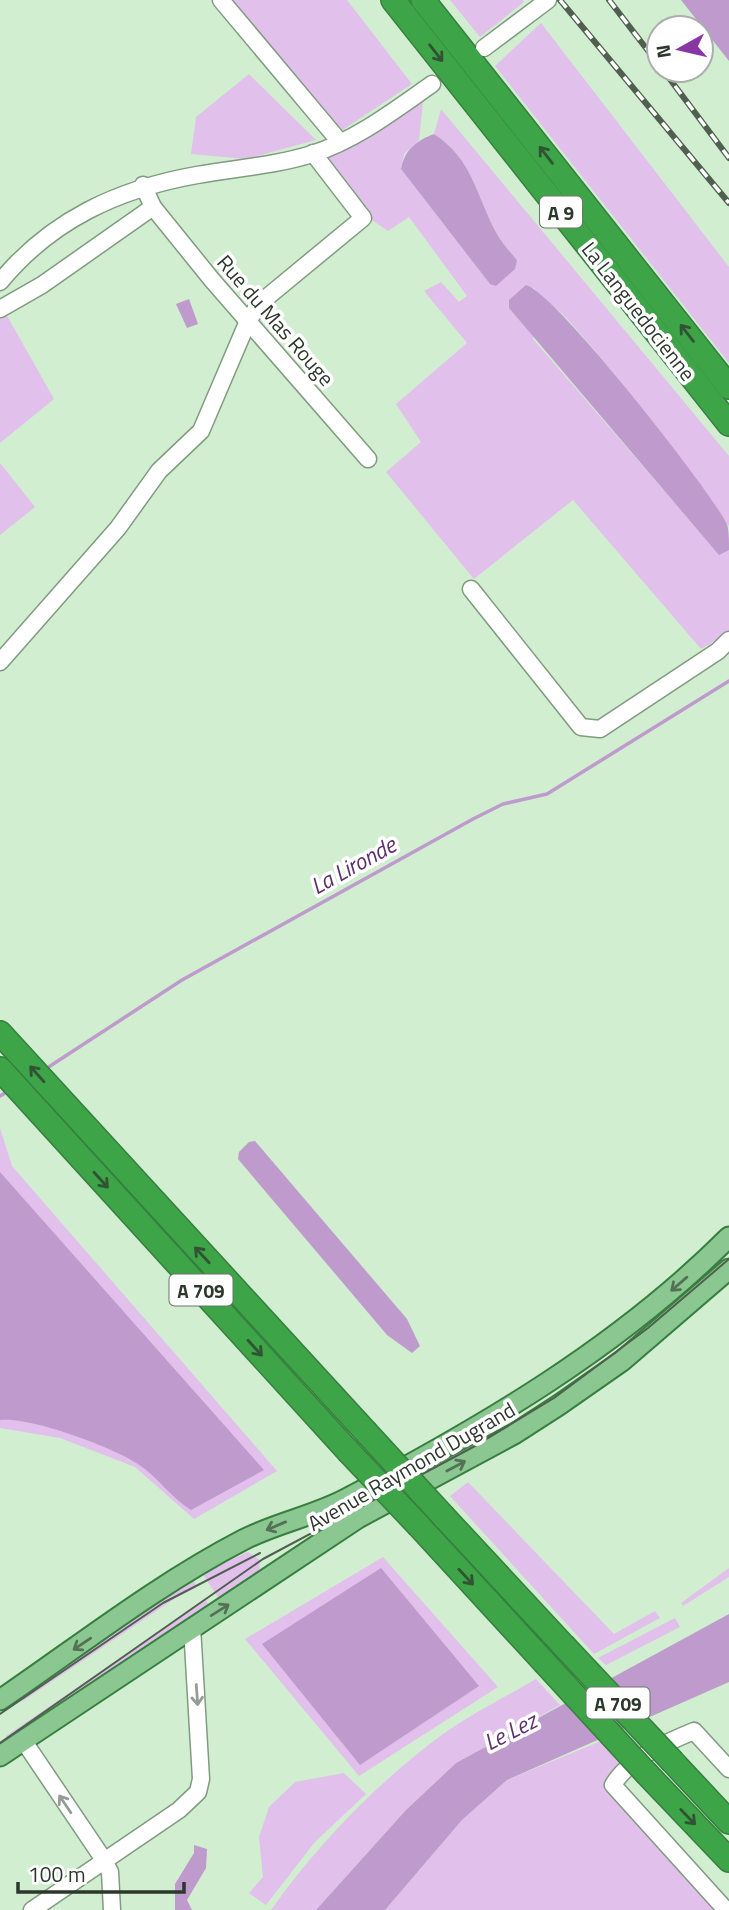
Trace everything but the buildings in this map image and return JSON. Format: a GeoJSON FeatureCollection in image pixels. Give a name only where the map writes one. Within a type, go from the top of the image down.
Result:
{"type":"FeatureCollection","features":[{"type":"Feature","properties":{"kind":"highway","name":"La Languedocienne"},"geometry":{"type":"LineString","coordinates":[[393,0],[729,424]]}},
{"type":"Feature","properties":{"kind":"highway","name":"La Languedocienne"},"geometry":{"type":"LineString","coordinates":[[423,0],[729,387]]}},
{"type":"Feature","properties":{"kind":"highway","name":"A 709"},"geometry":{"type":"LineString","coordinates":[[0,1033],[445,1518],[729,1822]]}},
{"type":"Feature","properties":{"kind":"highway","name":"A 709"},"geometry":{"type":"LineString","coordinates":[[0,1069],[348,1451],[729,1860]]}},
{"type":"Feature","properties":{"kind":"main road","name":"Avenue Raymond Dugrand"},"geometry":{"type":"LineString","coordinates":[[0,1700],[157,1593],[243,1540],[345,1500],[547,1385],[668,1293],[729,1237]]}},
{"type":"Feature","properties":{"kind":"main road","name":"Avenue Raymond Dugrand"},"geometry":{"type":"LineString","coordinates":[[0,1756],[358,1518],[504,1440],[559,1405],[623,1360],[729,1269]]}},
{"type":"Feature","properties":{"kind":"street"},"geometry":{"type":"LineString","coordinates":[[221,0],[340,142]]}},
{"type":"Feature","properties":{"kind":"street"},"geometry":{"type":"LineString","coordinates":[[484,48],[548,0]]}},
{"type":"Feature","properties":{"kind":"street"},"geometry":{"type":"LineString","coordinates":[[0,282],[22,256],[62,224],[101,202],[143,186],[275,164],[313,153],[360,132],[432,84]]}},
{"type":"Feature","properties":{"kind":"street"},"geometry":{"type":"LineString","coordinates":[[0,662],[118,528],[159,471],[201,431],[248,321],[260,303],[363,218],[313,153]]}},
{"type":"Feature","properties":{"kind":"street","name":"Rue du Mas Rouge"},"geometry":{"type":"LineString","coordinates":[[143,186],[153,207],[368,459]]}},
{"type":"Feature","properties":{"kind":"street"},"geometry":{"type":"LineString","coordinates":[[0,309],[42,285],[153,207]]}},
{"type":"Feature","properties":{"kind":"street"},"geometry":{"type":"LineString","coordinates":[[471,589],[581,727],[600,729],[718,651],[729,640]]}},
{"type":"Feature","properties":{"kind":"street"},"geometry":{"type":"LineString","coordinates":[[32,1910],[178,1810],[198,1791],[201,1764],[192,1627]]}},
{"type":"Feature","properties":{"kind":"street"},"geometry":{"type":"LineString","coordinates":[[726,1910],[613,1785],[621,1772],[676,1738],[694,1731],[729,1769]]}},
{"type":"Feature","properties":{"kind":"street"},"geometry":{"type":"LineString","coordinates":[[23,1740],[104,1860],[110,1872],[112,1910]]}},
{"type":"Feature","properties":{"kind":"shaded area"},"geometry":{"type":"Polygon","coordinates":[[[230,0],[347,0],[412,84],[338,133],[230,0]]]}},
{"type":"Feature","properties":{"kind":"shaded area"},"geometry":{"type":"Polygon","coordinates":[[[450,0],[523,0],[524,2],[480,37],[450,0]]]}},
{"type":"Feature","properties":{"kind":"shaded area"},"geometry":{"type":"Polygon","coordinates":[[[681,0],[729,0],[729,61],[715,43],[715,14],[692,14],[681,0]]]}},
{"type":"Feature","properties":{"kind":"shaded area"},"geometry":{"type":"Polygon","coordinates":[[[541,23],[729,267],[729,363],[495,66],[541,23]]]}},
{"type":"Feature","properties":{"kind":"shaded area"},"geometry":{"type":"Polygon","coordinates":[[[249,74],[316,140],[246,159],[191,154],[196,117],[249,74]]]}},
{"type":"Feature","properties":{"kind":"shaded area"},"geometry":{"type":"Polygon","coordinates":[[[423,101],[419,140],[404,154],[401,169],[490,284],[517,260],[497,234],[466,167],[447,144],[434,134],[441,109],[729,456],[729,526],[613,373],[567,319],[533,287],[533,339],[719,554],[729,550],[729,633],[701,649],[573,500],[474,579],[386,472],[421,442],[396,404],[467,343],[424,291],[441,282],[459,302],[467,296],[409,217],[388,231],[369,218],[324,155],[423,101]]]}},
{"type":"Feature","properties":{"kind":"shaded area"},"geometry":{"type":"Polygon","coordinates":[[[434,134],[447,144],[466,167],[497,234],[517,260],[515,269],[496,286],[490,284],[401,169],[405,156],[412,147],[434,134]]]}},
{"type":"Feature","properties":{"kind":"shaded area"},"geometry":{"type":"Polygon","coordinates":[[[526,285],[567,320],[663,435],[727,524],[729,550],[719,555],[509,308],[509,300],[526,285]]]}},
{"type":"Feature","properties":{"kind":"shaded area"},"geometry":{"type":"Polygon","coordinates":[[[189,299],[198,324],[187,328],[176,304],[189,299]]]}},
{"type":"Feature","properties":{"kind":"shaded area"},"geometry":{"type":"Polygon","coordinates":[[[6,314],[54,399],[0,443],[0,319],[6,314]]]}},
{"type":"Feature","properties":{"kind":"shaded area"},"geometry":{"type":"Polygon","coordinates":[[[0,463],[35,507],[0,535],[0,463]]]}},
{"type":"Feature","properties":{"kind":"shaded area"},"geometry":{"type":"Polygon","coordinates":[[[0,1128],[12,1166],[277,1471],[194,1519],[135,1467],[60,1438],[0,1428],[0,1128]]]}},
{"type":"Feature","properties":{"kind":"shaded area"},"geometry":{"type":"Polygon","coordinates":[[[255,1141],[407,1319],[420,1346],[412,1353],[387,1335],[238,1159],[239,1152],[249,1142],[255,1141]]]}},
{"type":"Feature","properties":{"kind":"shaded area"},"geometry":{"type":"Polygon","coordinates":[[[0,1172],[264,1470],[191,1510],[145,1469],[110,1449],[50,1428],[0,1420],[0,1172]]]}},
{"type":"Feature","properties":{"kind":"shaded area"},"geometry":{"type":"Polygon","coordinates":[[[468,1482],[614,1634],[655,1611],[660,1618],[594,1654],[450,1496],[468,1482]]]}},
{"type":"Feature","properties":{"kind":"shaded area"},"geometry":{"type":"Polygon","coordinates":[[[248,1552],[260,1560],[259,1574],[221,1602],[202,1573],[248,1552]]]}},
{"type":"Feature","properties":{"kind":"shaded area"},"geometry":{"type":"Polygon","coordinates":[[[383,1557],[498,1687],[359,1776],[245,1639],[383,1557]]]}},
{"type":"Feature","properties":{"kind":"shaded area"},"geometry":{"type":"Polygon","coordinates":[[[381,1568],[479,1686],[360,1765],[262,1644],[381,1568]]]}},
{"type":"Feature","properties":{"kind":"shaded area"},"geometry":{"type":"Polygon","coordinates":[[[729,1568],[729,1577],[683,1606],[681,1603],[729,1568]]]}},
{"type":"Feature","properties":{"kind":"shaded area"},"geometry":{"type":"Polygon","coordinates":[[[192,1579],[197,1587],[174,1599],[23,1701],[19,1694],[192,1579]]]}},
{"type":"Feature","properties":{"kind":"shaded area"},"geometry":{"type":"Polygon","coordinates":[[[206,1600],[211,1609],[11,1743],[6,1736],[206,1600]]]}},
{"type":"Feature","properties":{"kind":"shaded area"},"geometry":{"type":"Polygon","coordinates":[[[729,1614],[729,1682],[507,1780],[462,1820],[385,1910],[316,1910],[406,1810],[456,1763],[729,1614]]]}},
{"type":"Feature","properties":{"kind":"shaded area"},"geometry":{"type":"Polygon","coordinates":[[[675,1618],[680,1627],[606,1665],[598,1658],[675,1618]]]}},
{"type":"Feature","properties":{"kind":"shaded area"},"geometry":{"type":"Polygon","coordinates":[[[536,1679],[560,1705],[456,1763],[406,1810],[316,1910],[271,1910],[327,1839],[392,1775],[450,1729],[536,1679]]]}},
{"type":"Feature","properties":{"kind":"shaded area"},"geometry":{"type":"Polygon","coordinates":[[[601,1741],[619,1763],[610,1782],[719,1910],[385,1910],[462,1820],[507,1780],[601,1741]]]}},
{"type":"Feature","properties":{"kind":"shaded area"},"geometry":{"type":"Polygon","coordinates":[[[344,1773],[366,1794],[315,1842],[266,1905],[249,1893],[263,1877],[259,1837],[269,1807],[295,1782],[344,1773]]]}},
{"type":"Feature","properties":{"kind":"shaded area"},"geometry":{"type":"Polygon","coordinates":[[[194,1845],[207,1849],[206,1868],[187,1900],[192,1910],[175,1910],[175,1884],[194,1853],[194,1845]]]}},
{"type":"Feature","properties":{"kind":"waterway","name":"La Lironde"},"geometry":{"type":"LineString","coordinates":[[44,1070],[182,980],[473,819],[503,804],[547,794],[729,681]]}},
{"type":"Feature","properties":{"kind":"waterway","name":"La Lironde"},"geometry":{"type":"LineString","coordinates":[[0,1096],[10,1090]]}},
{"type":"Feature","properties":{"kind":"tram line"},"geometry":{"type":"LineString","coordinates":[[0,1743],[263,1559],[475,1446],[554,1398],[648,1328],[729,1259]]}},
{"type":"Feature","properties":{"kind":"tram line"},"geometry":{"type":"LineString","coordinates":[[0,1714],[163,1603],[260,1553]]}},
{"type":"Feature","properties":{"kind":"railway"},"geometry":{"type":"LineString","coordinates":[[560,0],[729,203]]}},
{"type":"Feature","properties":{"kind":"railway"},"geometry":{"type":"LineString","coordinates":[[609,0],[645,47]]}},
{"type":"Feature","properties":{"kind":"railway"},"geometry":{"type":"LineString","coordinates":[[674,84],[729,158]]}},
{"type":"Feature","properties":{"kind":"water label","name":"Le Lez"},"geometry":{"type":"Point","coordinates":[510,1731]}}]}
